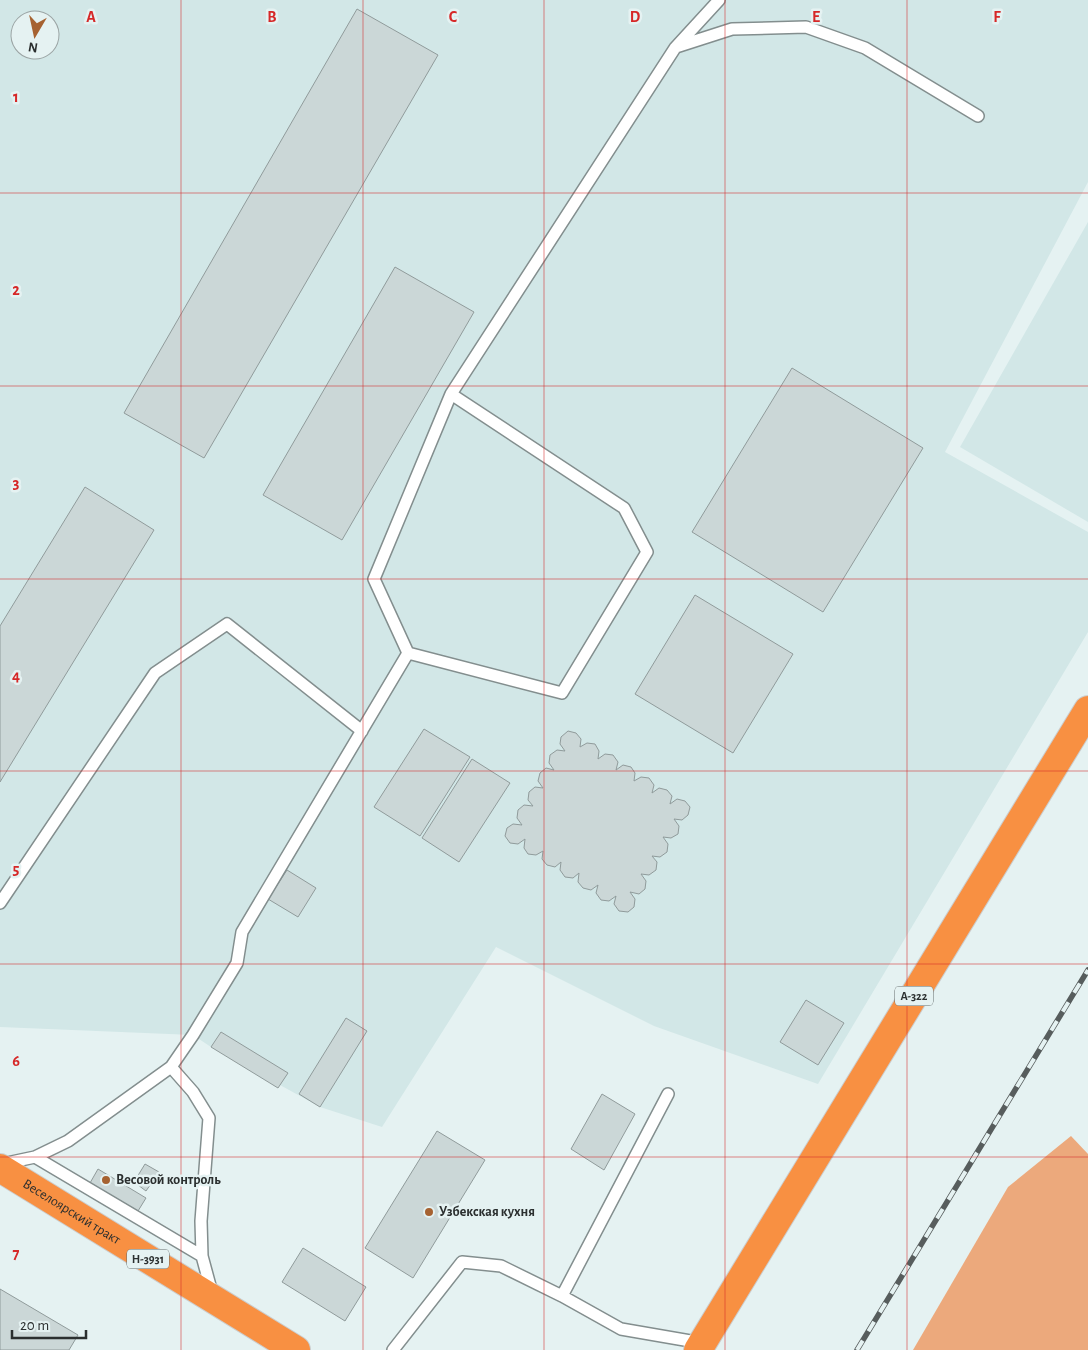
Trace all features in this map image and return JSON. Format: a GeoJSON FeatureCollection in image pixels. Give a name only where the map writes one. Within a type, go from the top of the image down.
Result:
{"type":"FeatureCollection","features":[{"type":"Feature","properties":{"kind":"highway","name":"А-322"},"geometry":{"type":"LineString","coordinates":[[701,1346],[1088,710]]}},
{"type":"Feature","properties":{"kind":"highway","name":"Веселоярский тракт"},"geometry":{"type":"LineString","coordinates":[[0,1167],[296,1350]]}},
{"type":"Feature","properties":{"kind":"lane"},"geometry":{"type":"LineString","coordinates":[[408,653],[374,580],[451,394],[675,48],[719,0]]}},
{"type":"Feature","properties":{"kind":"lane"},"geometry":{"type":"LineString","coordinates":[[675,48],[732,29],[806,27],[864,48],[978,116]]}},
{"type":"Feature","properties":{"kind":"lane"},"geometry":{"type":"LineString","coordinates":[[408,653],[562,693],[648,552],[624,508],[451,394]]}},
{"type":"Feature","properties":{"kind":"lane"},"geometry":{"type":"LineString","coordinates":[[0,903],[156,673],[226,624],[362,731]]}},
{"type":"Feature","properties":{"kind":"lane"},"geometry":{"type":"LineString","coordinates":[[0,1167],[35,1157],[68,1141],[172,1068],[237,963],[242,932],[408,653]]}},
{"type":"Feature","properties":{"kind":"lane"},"geometry":{"type":"LineString","coordinates":[[172,1068],[193,1092],[209,1118],[201,1221],[202,1256],[214,1300]]}},
{"type":"Feature","properties":{"kind":"lane"},"geometry":{"type":"LineString","coordinates":[[562,1296],[668,1094]]}},
{"type":"Feature","properties":{"kind":"lane"},"geometry":{"type":"LineString","coordinates":[[35,1157],[202,1256]]}},
{"type":"Feature","properties":{"kind":"lane"},"geometry":{"type":"LineString","coordinates":[[393,1350],[462,1262],[500,1266],[562,1296],[621,1329],[701,1346]]}},
{"type":"Feature","properties":{"kind":"shaded area"},"geometry":{"type":"Polygon","coordinates":[[[0,0],[1088,0],[1088,182],[945,452],[1088,532],[1088,632],[818,1084],[654,1026],[496,947],[382,1127],[320,1107],[211,1047],[193,1035],[0,1027],[0,0]]]}},
{"type":"Feature","properties":{"kind":"shaded area"},"geometry":{"type":"Polygon","coordinates":[[[1088,222],[1088,522],[960,447],[1088,222]]]}},
{"type":"Feature","properties":{"kind":"shaded area"},"geometry":{"type":"Polygon","coordinates":[[[1071,1136],[1088,1154],[1088,1350],[913,1350],[1008,1187],[1071,1136]]]}},
{"type":"Feature","properties":{"kind":"building"},"geometry":{"type":"Polygon","coordinates":[[[357,9],[438,55],[204,458],[124,413],[357,9]]]}},
{"type":"Feature","properties":{"kind":"building"},"geometry":{"type":"Polygon","coordinates":[[[395,267],[474,312],[342,540],[263,495],[395,267]]]}},
{"type":"Feature","properties":{"kind":"building"},"geometry":{"type":"Polygon","coordinates":[[[792,368],[923,448],[823,612],[692,532],[792,368]]]}},
{"type":"Feature","properties":{"kind":"building"},"geometry":{"type":"Polygon","coordinates":[[[85,487],[154,530],[0,782],[0,626],[85,487]]]}},
{"type":"Feature","properties":{"kind":"building"},"geometry":{"type":"Polygon","coordinates":[[[695,595],[793,654],[733,753],[635,694],[695,595]]]}},
{"type":"Feature","properties":{"kind":"building"},"geometry":{"type":"Polygon","coordinates":[[[424,729],[470,757],[420,836],[374,807],[424,729]]]}},
{"type":"Feature","properties":{"kind":"building"},"geometry":{"type":"Polygon","coordinates":[[[568,731],[576,733],[581,739],[580,747],[587,743],[595,744],[599,751],[598,759],[605,754],[613,755],[618,762],[616,770],[623,765],[631,767],[635,773],[634,781],[641,777],[649,778],[654,785],[652,793],[659,788],[667,790],[672,796],[670,804],[677,799],[685,801],[690,807],[688,815],[682,820],[674,819],[679,826],[678,834],[671,838],[663,837],[668,844],[667,852],[660,857],[652,856],[657,862],[656,870],[649,875],[641,874],[646,881],[645,889],[639,894],[630,892],[635,899],[634,907],[628,912],[619,911],[614,904],[616,896],[609,901],[601,900],[596,893],[598,885],[591,890],[583,888],[578,882],[579,873],[573,878],[565,877],[560,870],[561,862],[555,867],[547,865],[542,859],[543,851],[536,855],[528,854],[524,848],[525,839],[518,844],[510,843],[505,836],[507,828],[513,824],[522,825],[517,818],[518,810],[524,805],[533,806],[528,800],[529,792],[535,787],[543,788],[538,781],[540,773],[546,768],[554,770],[549,763],[550,755],[557,750],[565,751],[560,744],[561,737],[568,731]]]}},
{"type":"Feature","properties":{"kind":"building"},"geometry":{"type":"Polygon","coordinates":[[[472,759],[510,783],[459,862],[422,838],[472,759]]]}},
{"type":"Feature","properties":{"kind":"building"},"geometry":{"type":"Polygon","coordinates":[[[287,870],[316,888],[298,917],[268,899],[287,870]]]}},
{"type":"Feature","properties":{"kind":"building"},"geometry":{"type":"Polygon","coordinates":[[[806,1000],[844,1023],[818,1065],[780,1042],[806,1000]]]}},
{"type":"Feature","properties":{"kind":"building"},"geometry":{"type":"Polygon","coordinates":[[[346,1018],[367,1031],[320,1107],[299,1094],[346,1018]]]}},
{"type":"Feature","properties":{"kind":"building"},"geometry":{"type":"Polygon","coordinates":[[[221,1032],[288,1073],[278,1088],[211,1047],[221,1032]]]}},
{"type":"Feature","properties":{"kind":"building"},"geometry":{"type":"Polygon","coordinates":[[[602,1094],[635,1114],[604,1170],[571,1149],[602,1094]]]}},
{"type":"Feature","properties":{"kind":"building"},"geometry":{"type":"Polygon","coordinates":[[[437,1131],[485,1160],[413,1278],[365,1248],[437,1131]]]}},
{"type":"Feature","properties":{"kind":"building"},"geometry":{"type":"Polygon","coordinates":[[[145,1164],[159,1172],[146,1191],[134,1182],[145,1164]]]}},
{"type":"Feature","properties":{"kind":"building"},"geometry":{"type":"Polygon","coordinates":[[[98,1169],[146,1198],[138,1211],[90,1183],[98,1169]]]}},
{"type":"Feature","properties":{"kind":"building"},"geometry":{"type":"Polygon","coordinates":[[[303,1248],[366,1287],[345,1321],[282,1282],[303,1248]]]}},
{"type":"Feature","properties":{"kind":"building"},"geometry":{"type":"Polygon","coordinates":[[[0,1289],[78,1335],[69,1350],[0,1350],[0,1289]]]}},
{"type":"Feature","properties":{"kind":"railway"},"geometry":{"type":"LineString","coordinates":[[857,1350],[1088,970]]}},
{"type":"Feature","properties":{"kind":"place","name":"Весовой контроль"},"geometry":{"type":"Point","coordinates":[106,1180]}},
{"type":"Feature","properties":{"kind":"place","name":"Узбекская кухня"},"geometry":{"type":"Point","coordinates":[429,1212]}}]}
